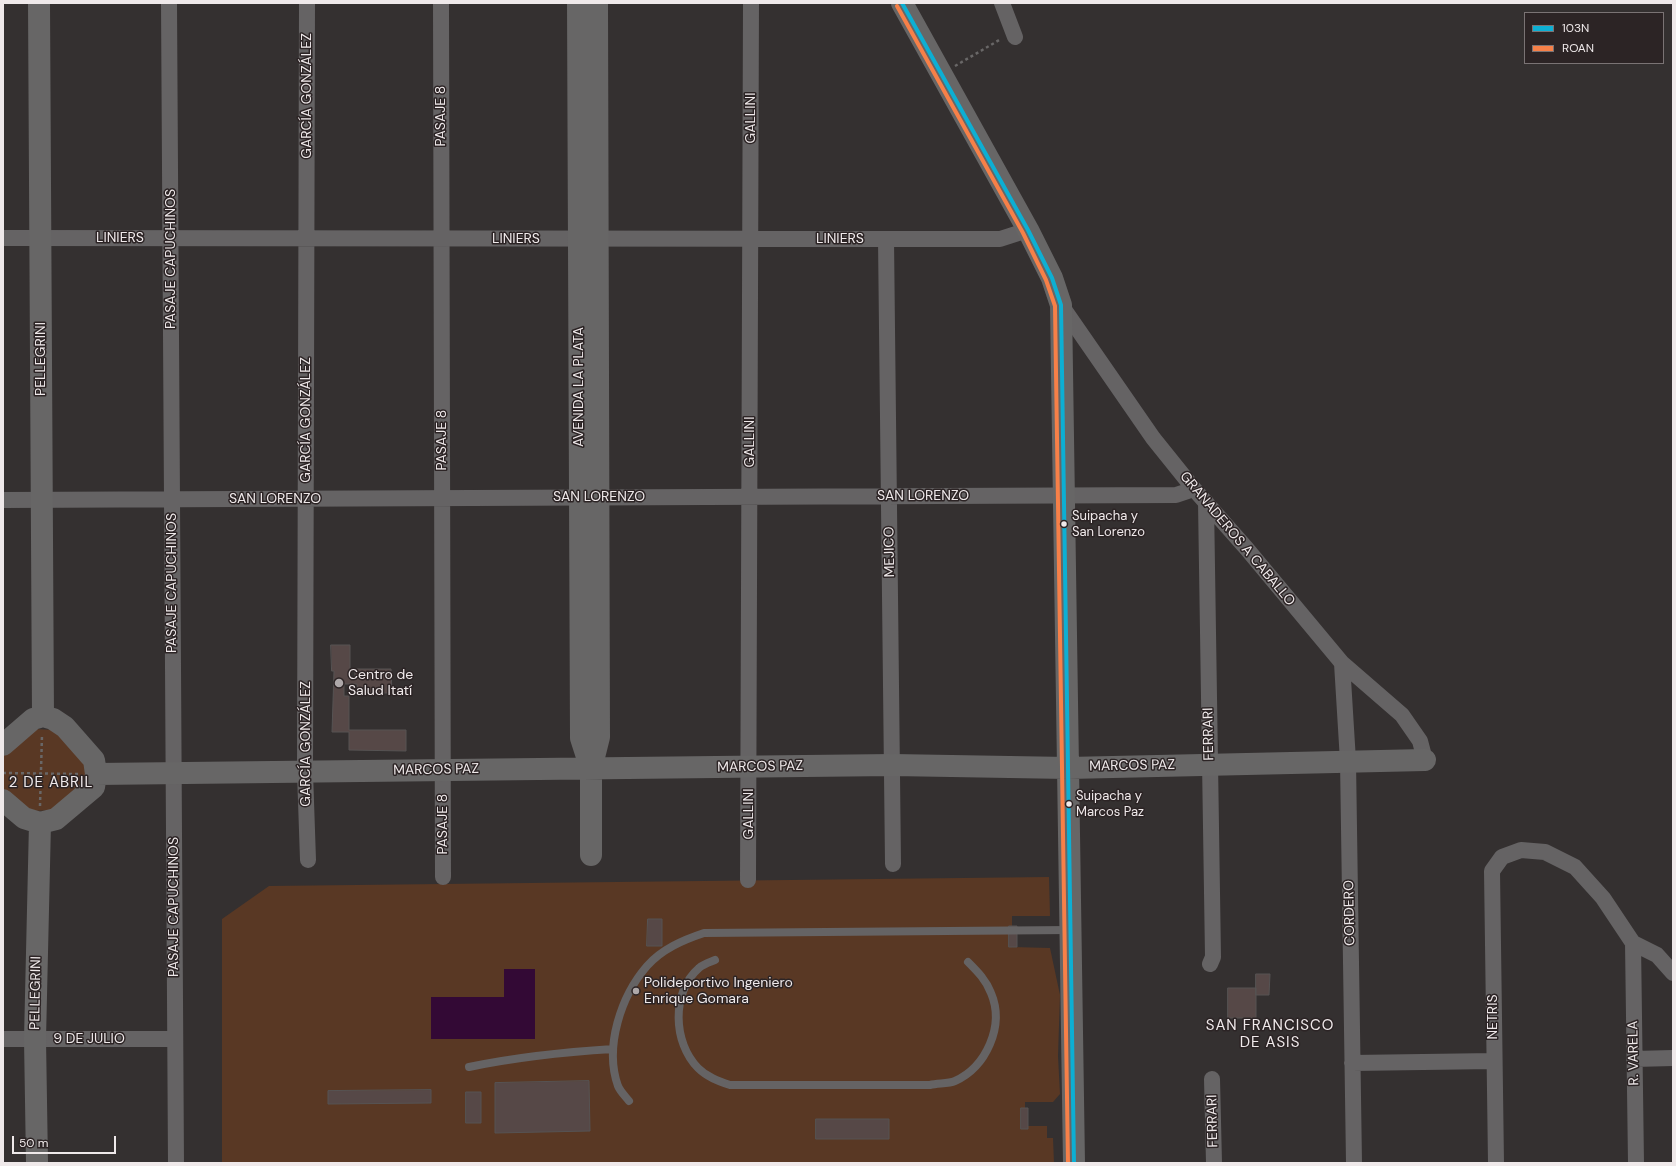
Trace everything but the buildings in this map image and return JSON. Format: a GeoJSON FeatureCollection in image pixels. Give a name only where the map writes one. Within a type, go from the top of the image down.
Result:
{"type":"FeatureCollection","features":[{"type":"Feature","properties":{"kind":"street","name":"PELLEGRINI"},"geometry":{"type":"LineString","coordinates":[[39,3],[43,716]]}},
{"type":"Feature","properties":{"kind":"street","name":"PASAJE CAPUCHINOS"},"geometry":{"type":"LineString","coordinates":[[169,3],[176,1163]]}},
{"type":"Feature","properties":{"kind":"street","name":"GARCÍA GONZÁLEZ"},"geometry":{"type":"LineString","coordinates":[[307,3],[305,772],[308,860]]}},
{"type":"Feature","properties":{"kind":"street","name":"PASAJE 8"},"geometry":{"type":"LineString","coordinates":[[441,3],[443,877]]}},
{"type":"Feature","properties":{"kind":"street","name":"AVENIDA LA PLATA"},"geometry":{"type":"LineString","coordinates":[[578,3],[588,239],[589,497],[599,737],[591,769],[591,855]]}},
{"type":"Feature","properties":{"kind":"street","name":"AVENIDA LA PLATA"},"geometry":{"type":"LineString","coordinates":[[588,239],[597,3]]}},
{"type":"Feature","properties":{"kind":"street","name":"GALLINI"},"geometry":{"type":"LineString","coordinates":[[748,880],[751,3]]}},
{"type":"Feature","properties":{"kind":"street"},"geometry":{"type":"LineString","coordinates":[[902,3],[1028,230],[1052,278],[1061,305],[1074,1163]]}},
{"type":"Feature","properties":{"kind":"street"},"geometry":{"type":"LineString","coordinates":[[1002,3],[1015,37]]}},
{"type":"Feature","properties":{"kind":"street","name":"LINIERS"},"geometry":{"type":"LineString","coordinates":[[3,238],[1000,239],[1028,230]]}},
{"type":"Feature","properties":{"kind":"street","name":"MEJICO"},"geometry":{"type":"LineString","coordinates":[[886,239],[893,864]]}},
{"type":"Feature","properties":{"kind":"street","name":"GRANADEROS A CABALLO"},"geometry":{"type":"LineString","coordinates":[[1061,305],[1154,438],[1194,489],[1342,663],[1402,715],[1420,741],[1424,760]]}},
{"type":"Feature","properties":{"kind":"street","name":"SAN LORENZO"},"geometry":{"type":"LineString","coordinates":[[3,500],[1176,495],[1194,489]]}},
{"type":"Feature","properties":{"kind":"street","name":"FERRARI"},"geometry":{"type":"LineString","coordinates":[[1206,502],[1213,957],[1210,964]]}},
{"type":"Feature","properties":{"kind":"street","name":"CORDERO"},"geometry":{"type":"LineString","coordinates":[[1342,663],[1348,761],[1354,1163]]}},
{"type":"Feature","properties":{"kind":"street"},"geometry":{"type":"LineString","coordinates":[[3,745],[24,725],[43,716],[53,719],[65,727],[94,760],[96,774],[94,787],[56,819],[40,823],[24,818],[3,800]]}},
{"type":"Feature","properties":{"kind":"street","name":"MARCOS PAZ"},"geometry":{"type":"LineString","coordinates":[[96,774],[893,765],[1068,768],[1424,760]]}},
{"type":"Feature","properties":{"kind":"street","name":"PELLEGRINI"},"geometry":{"type":"LineString","coordinates":[[37,1163],[34,1039],[40,823]]}},
{"type":"Feature","properties":{"kind":"street","name":"NETRIS"},"geometry":{"type":"LineString","coordinates":[[1496,1163],[1492,871],[1502,857],[1521,850],[1545,852],[1575,867],[1603,898],[1633,944]]}},
{"type":"Feature","properties":{"kind":"street"},"geometry":{"type":"LineString","coordinates":[[1633,944],[1656,955],[1673,973]]}},
{"type":"Feature","properties":{"kind":"street","name":"R. VARELA"},"geometry":{"type":"LineString","coordinates":[[1633,944],[1636,1163]]}},
{"type":"Feature","properties":{"kind":"street","name":"9 DE JULIO"},"geometry":{"type":"LineString","coordinates":[[3,1040],[175,1039]]}},
{"type":"Feature","properties":{"kind":"street"},"geometry":{"type":"LineString","coordinates":[[1634,1059],[1673,1058]]}},
{"type":"Feature","properties":{"kind":"street"},"geometry":{"type":"LineString","coordinates":[[1352,1063],[1494,1061]]}},
{"type":"Feature","properties":{"kind":"street","name":"FERRARI"},"geometry":{"type":"LineString","coordinates":[[1212,1078],[1214,1163]]}},
{"type":"Feature","properties":{"kind":"lane"},"geometry":{"type":"LineString","coordinates":[[629,1101],[619,1087],[614,1066],[613,1049],[621,1010],[633,987],[647,966],[669,947],[687,938],[704,933],[1070,930]]}},
{"type":"Feature","properties":{"kind":"lane"},"geometry":{"type":"LineString","coordinates":[[715,960],[699,967],[686,985],[678,1008],[680,1035],[687,1053],[698,1068],[712,1079],[730,1085],[930,1085],[954,1081],[972,1070],[985,1054],[993,1036],[996,1015],[992,995],[982,976],[968,962]]}},
{"type":"Feature","properties":{"kind":"lane"},"geometry":{"type":"LineString","coordinates":[[469,1067],[512,1058],[553,1053],[613,1049]]}},
{"type":"Feature","properties":{"kind":"path"},"geometry":{"type":"LineString","coordinates":[[942,75],[1001,38],[1015,37]]}},
{"type":"Feature","properties":{"kind":"path"},"geometry":{"type":"LineString","coordinates":[[40,823],[43,716]]}},
{"type":"Feature","properties":{"kind":"path"},"geometry":{"type":"LineString","coordinates":[[3,773],[96,774]]}},
{"type":"Feature","properties":{"kind":"shaded area"},"geometry":{"type":"Polygon","coordinates":[[[34,729],[55,730],[85,760],[85,782],[58,810],[30,811],[3,789],[3,756],[34,729]]]}},
{"type":"Feature","properties":{"kind":"shaded area","name":"Polideportivo Ingeniero Enrique Gomara"},"geometry":{"type":"Polygon","coordinates":[[[1049,877],[1050,916],[1012,916],[1012,947],[1050,948],[1060,995],[1058,1056],[1060,1094],[1053,1102],[1025,1102],[1025,1126],[1047,1126],[1047,1138],[1053,1138],[1054,1163],[222,1163],[222,919],[269,886],[1049,877]]]}},
{"type":"Feature","properties":{"kind":"shaded area"},"geometry":{"type":"Polygon","coordinates":[[[504,969],[535,969],[535,1039],[431,1039],[431,997],[504,997],[504,969]]]}},
{"type":"Feature","properties":{"kind":"transit line","name":"103N"},"geometry":{"type":"LineString","coordinates":[[902,3],[1028,230],[1052,278],[1061,305],[1074,1163]]}},
{"type":"Feature","properties":{"kind":"transit line","name":"ROAN"},"geometry":{"type":"LineString","coordinates":[[897,6],[1023,233],[1046,280],[1055,306],[1068,1163]]}},
{"type":"Feature","properties":{"kind":"place","name":"Suipacha y San Lorenzo"},"geometry":{"type":"Point","coordinates":[1064,524]}},
{"type":"Feature","properties":{"kind":"place","name":"Centro de Salud Itatí"},"geometry":{"type":"Point","coordinates":[339,683]}},
{"type":"Feature","properties":{"kind":"place","name":"Suipacha y Marcos Paz"},"geometry":{"type":"Point","coordinates":[1069,804]}},
{"type":"Feature","properties":{"kind":"place","name":"Polideportivo Ingeniero Enrique Gomara"},"geometry":{"type":"Point","coordinates":[636,991]}},
{"type":"Feature","properties":{"kind":"district","name":"2 DE ABRIL"},"geometry":{"type":"Point","coordinates":[51,783]}},
{"type":"Feature","properties":{"kind":"district","name":"SAN FRANCISCO DE ASIS"},"geometry":{"type":"Point","coordinates":[1270,1034]}}]}
